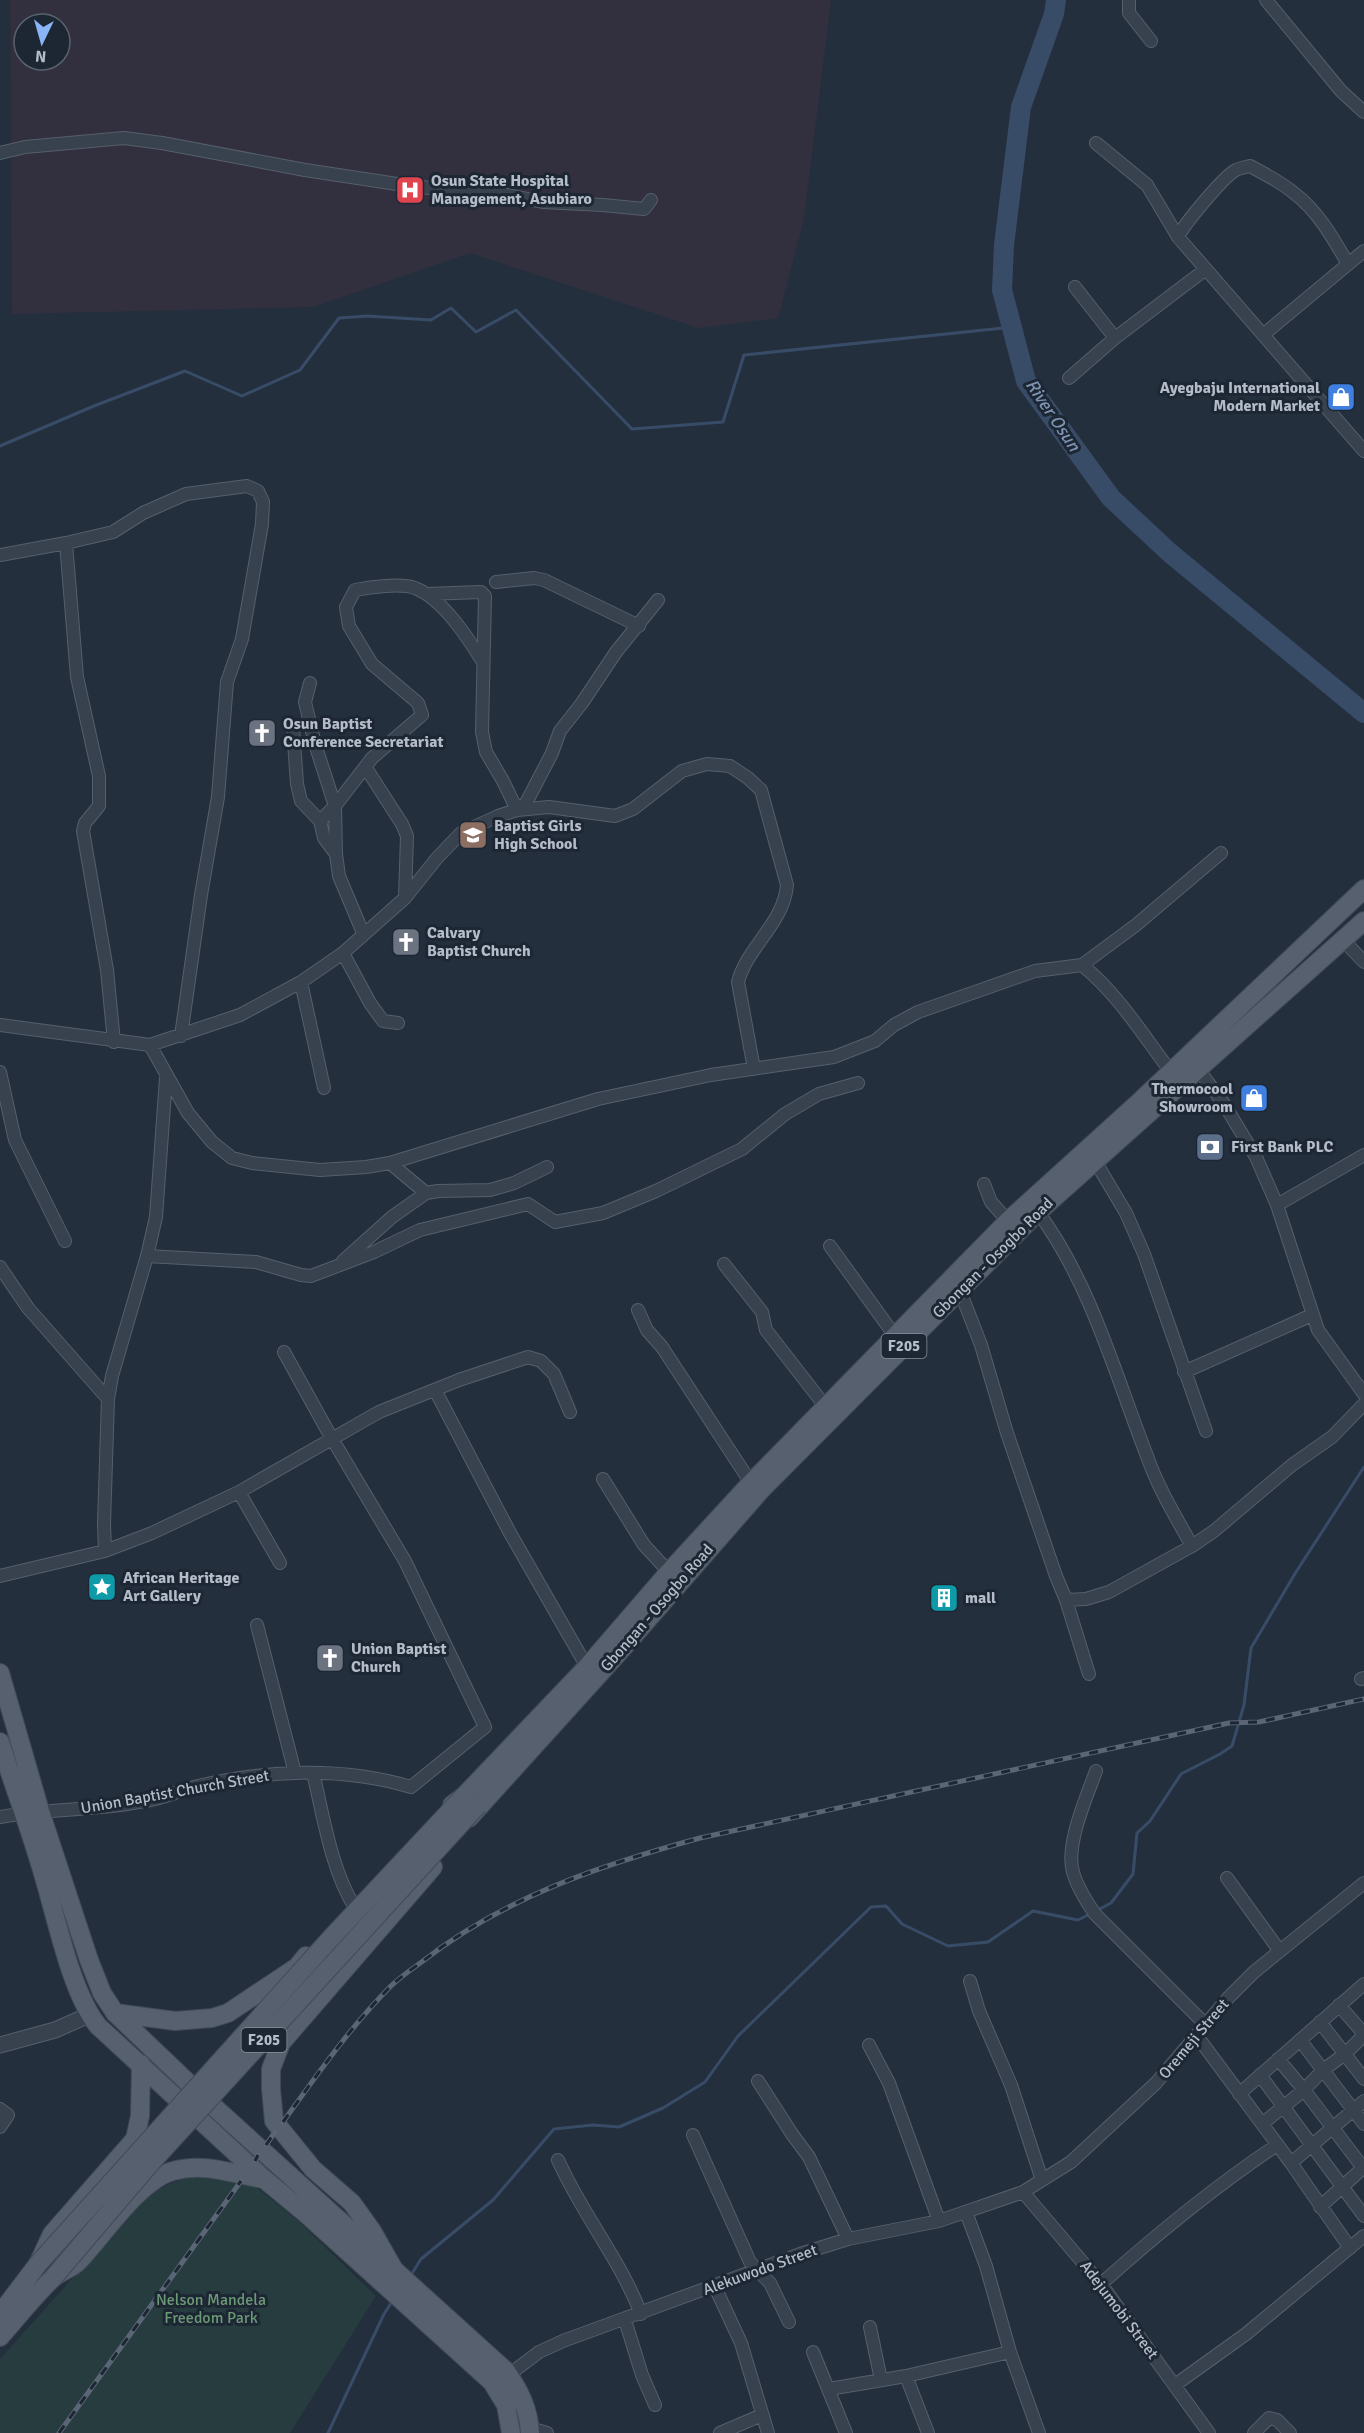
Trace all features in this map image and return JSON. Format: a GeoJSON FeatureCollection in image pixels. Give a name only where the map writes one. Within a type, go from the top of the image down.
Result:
{"type":"FeatureCollection","features":[{"type":"Feature","properties":{"kind":"main road","name":"Gbongan - Osogbo Road"},"geometry":{"type":"LineString","coordinates":[[471,1800],[606,1667],[761,1490],[1038,1212],[1058,1184],[1171,1072],[1364,889]]}},
{"type":"Feature","properties":{"kind":"main road","name":"Gbongan - Osogbo Road"},"geometry":{"type":"LineString","coordinates":[[471,1800],[669,1572],[751,1482],[1008,1221],[1058,1184],[1095,1161],[1364,921]]}},
{"type":"Feature","properties":{"kind":"main road"},"geometry":{"type":"LineString","coordinates":[[0,1672],[43,1873],[79,1994],[89,2015],[98,2026],[264,2179],[393,2276]]}},
{"type":"Feature","properties":{"kind":"main road"},"geometry":{"type":"LineString","coordinates":[[0,1742],[31,1812],[102,1993],[115,2013],[393,2276],[406,2293],[523,2399],[536,2431]]}},
{"type":"Feature","properties":{"kind":"main road"},"geometry":{"type":"LineString","coordinates":[[115,2013],[175,2020],[202,2020],[228,2013],[297,1967],[435,1816],[471,1800]]}},
{"type":"Feature","properties":{"kind":"main road"},"geometry":{"type":"LineString","coordinates":[[393,2276],[372,2231],[351,2204],[313,2169],[274,2121],[271,2069],[281,2043],[435,1863],[471,1800]]}},
{"type":"Feature","properties":{"kind":"main road","name":"F205"},"geometry":{"type":"LineString","coordinates":[[0,2314],[38,2264],[330,1939],[471,1800]]}},
{"type":"Feature","properties":{"kind":"main road","name":"F205"},"geometry":{"type":"LineString","coordinates":[[53,2278],[150,2164],[471,1800]]}},
{"type":"Feature","properties":{"kind":"main road"},"geometry":{"type":"LineString","coordinates":[[38,2264],[52,2234],[135,2139],[140,2116],[141,2064]]}},
{"type":"Feature","properties":{"kind":"main road"},"geometry":{"type":"LineString","coordinates":[[0,2337],[53,2278],[76,2264],[144,2189],[170,2171],[204,2168],[226,2170],[264,2179]]}},
{"type":"Feature","properties":{"kind":"main road"},"geometry":{"type":"LineString","coordinates":[[502,2380],[511,2433]]}},
{"type":"Feature","properties":{"kind":"street"},"geometry":{"type":"LineString","coordinates":[[1129,0],[1129,13],[1151,41]]}},
{"type":"Feature","properties":{"kind":"street"},"geometry":{"type":"LineString","coordinates":[[1266,0],[1341,91],[1364,112]]}},
{"type":"Feature","properties":{"kind":"street"},"geometry":{"type":"LineString","coordinates":[[0,153],[25,147],[124,138],[305,170],[438,189],[471,188],[543,202],[644,209],[651,200]]}},
{"type":"Feature","properties":{"kind":"street"},"geometry":{"type":"LineString","coordinates":[[1096,143],[1147,185],[1178,237],[1364,451]]}},
{"type":"Feature","properties":{"kind":"street"},"geometry":{"type":"LineString","coordinates":[[1178,237],[1192,215],[1235,170],[1250,166],[1294,193],[1313,211],[1331,234],[1348,264]]}},
{"type":"Feature","properties":{"kind":"street"},"geometry":{"type":"LineString","coordinates":[[1263,335],[1364,251]]}},
{"type":"Feature","properties":{"kind":"street"},"geometry":{"type":"LineString","coordinates":[[1069,378],[1115,338],[1206,269]]}},
{"type":"Feature","properties":{"kind":"street"},"geometry":{"type":"LineString","coordinates":[[1075,287],[1115,338]]}},
{"type":"Feature","properties":{"kind":"street"},"geometry":{"type":"LineString","coordinates":[[0,555],[113,532],[143,513],[186,494],[248,486],[258,491],[264,502],[242,639],[227,682],[218,797],[201,895],[181,1036]]}},
{"type":"Feature","properties":{"kind":"street"},"geometry":{"type":"LineString","coordinates":[[66,543],[77,677],[99,776],[99,806],[85,823],[83,831],[107,970],[114,1042]]}},
{"type":"Feature","properties":{"kind":"street"},"geometry":{"type":"LineString","coordinates":[[496,582],[534,578],[544,580],[639,626]]}},
{"type":"Feature","properties":{"kind":"street"},"geometry":{"type":"LineString","coordinates":[[320,821],[335,806],[372,758],[422,715],[422,708],[418,703],[372,664],[349,626],[346,606],[356,590],[371,586],[413,587],[427,594],[456,623],[484,663]]}},
{"type":"Feature","properties":{"kind":"street"},"geometry":{"type":"LineString","coordinates":[[427,594],[482,592],[484,594],[482,732],[486,752],[517,810]]}},
{"type":"Feature","properties":{"kind":"street"},"geometry":{"type":"LineString","coordinates":[[517,810],[526,803],[535,789],[560,732],[616,652],[658,600]]}},
{"type":"Feature","properties":{"kind":"street"},"geometry":{"type":"LineString","coordinates":[[310,683],[305,702],[321,765],[335,806],[339,876],[363,933]]}},
{"type":"Feature","properties":{"kind":"street"},"geometry":{"type":"LineString","coordinates":[[293,727],[297,784],[301,801],[320,821],[324,838],[336,854]]}},
{"type":"Feature","properties":{"kind":"street"},"geometry":{"type":"LineString","coordinates":[[0,1025],[150,1045],[240,1015],[301,982],[342,953],[405,898],[437,858],[461,833],[517,810],[549,807],[615,816],[633,809],[682,771],[707,764],[730,766],[761,790],[787,885],[786,897],[780,911],[741,970],[738,982],[754,1069]]}},
{"type":"Feature","properties":{"kind":"street"},"geometry":{"type":"LineString","coordinates":[[366,768],[402,824],[407,836],[405,898]]}},
{"type":"Feature","properties":{"kind":"street"},"geometry":{"type":"LineString","coordinates":[[150,1045],[166,1078],[188,1113],[206,1135],[232,1158],[252,1163],[320,1170],[390,1163],[598,1100],[711,1075],[834,1057],[875,1041],[894,1025],[918,1012],[1035,971],[1082,964],[1136,925],[1221,853]]}},
{"type":"Feature","properties":{"kind":"street"},"geometry":{"type":"LineString","coordinates":[[1343,940],[1364,962]]}},
{"type":"Feature","properties":{"kind":"street"},"geometry":{"type":"LineString","coordinates":[[342,953],[370,1003],[383,1021],[398,1023]]}},
{"type":"Feature","properties":{"kind":"street"},"geometry":{"type":"LineString","coordinates":[[1082,964],[1112,994],[1171,1072]]}},
{"type":"Feature","properties":{"kind":"street"},"geometry":{"type":"LineString","coordinates":[[301,982],[324,1088]]}},
{"type":"Feature","properties":{"kind":"street"},"geometry":{"type":"LineString","coordinates":[[1198,1069],[1224,1104],[1256,1157],[1277,1205],[1318,1330],[1364,1394]]}},
{"type":"Feature","properties":{"kind":"street"},"geometry":{"type":"LineString","coordinates":[[0,1072],[15,1140],[65,1241]]}},
{"type":"Feature","properties":{"kind":"street"},"geometry":{"type":"LineString","coordinates":[[105,1551],[108,1399],[112,1376],[156,1217],[166,1078]]}},
{"type":"Feature","properties":{"kind":"street"},"geometry":{"type":"LineString","coordinates":[[147,1256],[256,1262],[301,1275],[320,1274],[420,1230],[528,1204],[555,1222],[603,1213],[656,1191],[742,1149],[785,1114],[819,1094],[858,1083]]}},
{"type":"Feature","properties":{"kind":"street"},"geometry":{"type":"LineString","coordinates":[[1277,1205],[1364,1155]]}},
{"type":"Feature","properties":{"kind":"street"},"geometry":{"type":"LineString","coordinates":[[1095,1161],[1126,1213],[1144,1254],[1206,1431]]}},
{"type":"Feature","properties":{"kind":"street"},"geometry":{"type":"LineString","coordinates":[[390,1163],[426,1194]]}},
{"type":"Feature","properties":{"kind":"street"},"geometry":{"type":"LineString","coordinates":[[340,1264],[392,1217],[426,1194],[438,1191],[490,1190],[514,1183],[547,1167]]}},
{"type":"Feature","properties":{"kind":"street"},"geometry":{"type":"LineString","coordinates":[[984,1184],[991,1202],[1008,1221]]}},
{"type":"Feature","properties":{"kind":"street"},"geometry":{"type":"LineString","coordinates":[[1038,1212],[1058,1240],[1068,1261],[1112,1361],[1147,1458],[1165,1498],[1192,1546]]}},
{"type":"Feature","properties":{"kind":"street"},"geometry":{"type":"LineString","coordinates":[[830,1246],[895,1336]]}},
{"type":"Feature","properties":{"kind":"street"},"geometry":{"type":"LineString","coordinates":[[724,1264],[762,1312],[766,1330],[825,1406]]}},
{"type":"Feature","properties":{"kind":"street"},"geometry":{"type":"LineString","coordinates":[[0,1267],[28,1308],[108,1399]]}},
{"type":"Feature","properties":{"kind":"street"},"geometry":{"type":"LineString","coordinates":[[960,1291],[981,1346],[1007,1433],[1066,1600],[1089,1674]]}},
{"type":"Feature","properties":{"kind":"street"},"geometry":{"type":"LineString","coordinates":[[638,1310],[647,1330],[662,1347],[751,1482]]}},
{"type":"Feature","properties":{"kind":"street"},"geometry":{"type":"LineString","coordinates":[[1184,1372],[1312,1315]]}},
{"type":"Feature","properties":{"kind":"street"},"geometry":{"type":"LineString","coordinates":[[284,1352],[331,1437]]}},
{"type":"Feature","properties":{"kind":"street"},"geometry":{"type":"LineString","coordinates":[[0,1576],[105,1551],[152,1533],[239,1492],[331,1437],[379,1412],[528,1357],[541,1361],[554,1374],[570,1412]]}},
{"type":"Feature","properties":{"kind":"street"},"geometry":{"type":"LineString","coordinates":[[435,1390],[510,1533],[587,1667]]}},
{"type":"Feature","properties":{"kind":"street"},"geometry":{"type":"LineString","coordinates":[[1066,1600],[1086,1599],[1109,1592],[1192,1546],[1214,1531],[1292,1465],[1332,1437],[1364,1404]]}},
{"type":"Feature","properties":{"kind":"street","name":"Union Baptist Church Street"},"geometry":{"type":"LineString","coordinates":[[0,1817],[31,1812],[101,1808],[159,1798],[193,1787],[231,1780],[295,1773],[358,1774],[411,1787],[485,1727],[405,1561],[331,1437]]}},
{"type":"Feature","properties":{"kind":"street"},"geometry":{"type":"LineString","coordinates":[[603,1479],[644,1545],[669,1572]]}},
{"type":"Feature","properties":{"kind":"street"},"geometry":{"type":"LineString","coordinates":[[239,1492],[280,1563]]}},
{"type":"Feature","properties":{"kind":"street"},"geometry":{"type":"LineString","coordinates":[[257,1625],[295,1773]]}},
{"type":"Feature","properties":{"kind":"street"},"geometry":{"type":"LineString","coordinates":[[1096,1771],[1083,1807],[1071,1852],[1072,1871],[1095,1914],[1206,2025]]}},
{"type":"Feature","properties":{"kind":"street"},"geometry":{"type":"LineString","coordinates":[[313,1773],[336,1863],[354,1906]]}},
{"type":"Feature","properties":{"kind":"street"},"geometry":{"type":"LineString","coordinates":[[1227,1878],[1279,1950]]}},
{"type":"Feature","properties":{"kind":"street","name":"Oremeji Street"},"geometry":{"type":"LineString","coordinates":[[1023,2192],[1071,2162],[1140,2098],[1197,2036],[1228,1998],[1279,1950],[1364,1883]]}},
{"type":"Feature","properties":{"kind":"street"},"geometry":{"type":"LineString","coordinates":[[970,1981],[979,2011],[1011,2085],[1042,2180]]}},
{"type":"Feature","properties":{"kind":"street"},"geometry":{"type":"LineString","coordinates":[[1239,2094],[1339,2005],[1362,1989]]}},
{"type":"Feature","properties":{"kind":"street"},"geometry":{"type":"LineString","coordinates":[[1262,2124],[1305,2090],[1323,2070],[1346,2054],[1364,2035],[1339,2005]]}},
{"type":"Feature","properties":{"kind":"street"},"geometry":{"type":"LineString","coordinates":[[0,2045],[55,2030],[89,2015]]}},
{"type":"Feature","properties":{"kind":"street"},"geometry":{"type":"LineString","coordinates":[[1320,2022],[1364,2079]]}},
{"type":"Feature","properties":{"kind":"street"},"geometry":{"type":"LineString","coordinates":[[1197,2036],[1291,2163],[1350,2248]]}},
{"type":"Feature","properties":{"kind":"street"},"geometry":{"type":"LineString","coordinates":[[1300,2040],[1364,2124]]}},
{"type":"Feature","properties":{"kind":"street"},"geometry":{"type":"LineString","coordinates":[[869,2045],[889,2083],[939,2221]]}},
{"type":"Feature","properties":{"kind":"street"},"geometry":{"type":"LineString","coordinates":[[1278,2060],[1305,2090],[1364,2168],[1320,2207]]}},
{"type":"Feature","properties":{"kind":"street"},"geometry":{"type":"LineString","coordinates":[[1260,2075],[1364,2216]]}},
{"type":"Feature","properties":{"kind":"street"},"geometry":{"type":"LineString","coordinates":[[758,2081],[809,2157],[848,2239]]}},
{"type":"Feature","properties":{"kind":"street"},"geometry":{"type":"LineString","coordinates":[[1291,2163],[1314,2146],[1364,2101]]}},
{"type":"Feature","properties":{"kind":"street"},"geometry":{"type":"LineString","coordinates":[[0,2109],[8,2115],[0,2127]]}},
{"type":"Feature","properties":{"kind":"street"},"geometry":{"type":"LineString","coordinates":[[693,2135],[750,2262],[770,2283],[789,2322]]}},
{"type":"Feature","properties":{"kind":"street"},"geometry":{"type":"LineString","coordinates":[[1101,2284],[1209,2192],[1276,2145]]}},
{"type":"Feature","properties":{"kind":"street"},"geometry":{"type":"LineString","coordinates":[[558,2160],[571,2189],[631,2287],[641,2314]]}},
{"type":"Feature","properties":{"kind":"street","name":"Alekuwodo Street"},"geometry":{"type":"LineString","coordinates":[[502,2380],[539,2352],[563,2341],[759,2270],[848,2239],[939,2221],[1023,2192]]}},
{"type":"Feature","properties":{"kind":"street","name":"Adejumobi Street"},"geometry":{"type":"LineString","coordinates":[[1023,2192],[1101,2284],[1209,2433]]}},
{"type":"Feature","properties":{"kind":"street"},"geometry":{"type":"LineString","coordinates":[[966,2212],[986,2266],[1010,2352],[1039,2433]]}},
{"type":"Feature","properties":{"kind":"street"},"geometry":{"type":"LineString","coordinates":[[1175,2385],[1246,2334],[1364,2236]]}},
{"type":"Feature","properties":{"kind":"street"},"geometry":{"type":"LineString","coordinates":[[715,2287],[741,2343],[768,2433]]}},
{"type":"Feature","properties":{"kind":"street"},"geometry":{"type":"LineString","coordinates":[[625,2320],[642,2375],[655,2405]]}},
{"type":"Feature","properties":{"kind":"street"},"geometry":{"type":"LineString","coordinates":[[870,2327],[881,2380]]}},
{"type":"Feature","properties":{"kind":"street"},"geometry":{"type":"LineString","coordinates":[[813,2352],[846,2433]]}},
{"type":"Feature","properties":{"kind":"street"},"geometry":{"type":"LineString","coordinates":[[829,2389],[906,2376],[1010,2352]]}},
{"type":"Feature","properties":{"kind":"street"},"geometry":{"type":"LineString","coordinates":[[906,2376],[928,2433]]}},
{"type":"Feature","properties":{"kind":"street"},"geometry":{"type":"LineString","coordinates":[[720,2433],[762,2415]]}},
{"type":"Feature","properties":{"kind":"street"},"geometry":{"type":"LineString","coordinates":[[1254,2433],[1269,2418],[1277,2420],[1290,2433]]}},
{"type":"Feature","properties":{"kind":"shaded area","name":"Osun State Hospital Management, Asubiaro"},"geometry":{"type":"Polygon","coordinates":[[[10,0],[831,0],[804,218],[778,318],[699,328],[470,253],[313,307],[12,314],[10,0]]]}},
{"type":"Feature","properties":{"kind":"green space","name":"Nelson Mandela Freedom Park"},"geometry":{"type":"Polygon","coordinates":[[[213,2175],[257,2188],[296,2219],[376,2296],[290,2433],[0,2433],[0,2359],[149,2193],[184,2178],[213,2175]]]}},
{"type":"Feature","properties":{"kind":"waterway","name":"River Osun"},"geometry":{"type":"LineString","coordinates":[[1056,0],[1054,14],[1021,107],[1004,245],[1002,290],[1026,381],[1111,498],[1170,553],[1364,713]]}},
{"type":"Feature","properties":{"kind":"waterway"},"geometry":{"type":"LineString","coordinates":[[0,446],[185,371],[242,396],[300,370],[339,318],[367,316],[431,320],[451,308],[476,332],[516,310],[632,429],[723,422],[744,355],[1013,327]]}},
{"type":"Feature","properties":{"kind":"waterway"},"geometry":{"type":"LineString","coordinates":[[1096,1911],[1111,1903],[1133,1874],[1137,1833],[1150,1821],[1181,1774],[1232,1746],[1244,1705],[1251,1648],[1296,1572],[1364,1467]]}},
{"type":"Feature","properties":{"kind":"waterway"},"geometry":{"type":"LineString","coordinates":[[411,2275],[421,2259],[493,2200],[554,2129],[593,2125],[619,2127],[663,2108],[705,2082],[738,2036],[871,1907],[886,1906],[902,1924],[948,1946],[988,1942],[1033,1911],[1078,1920],[1090,1914]]}},
{"type":"Feature","properties":{"kind":"waterway"},"geometry":{"type":"LineString","coordinates":[[328,2433],[384,2314],[393,2300]]}},
{"type":"Feature","properties":{"kind":"railway"},"geometry":{"type":"LineString","coordinates":[[283,2122],[348,2035],[376,2002],[406,1973],[454,1938],[487,1919],[521,1901],[590,1872],[700,1838],[1229,1723],[1259,1722],[1364,1699]]}},
{"type":"Feature","properties":{"kind":"railway"},"geometry":{"type":"LineString","coordinates":[[266,2145],[275,2132]]}},
{"type":"Feature","properties":{"kind":"railway"},"geometry":{"type":"LineString","coordinates":[[255,2161],[258,2155]]}},
{"type":"Feature","properties":{"kind":"railway"},"geometry":{"type":"LineString","coordinates":[[59,2433],[241,2181]]}},
{"type":"Feature","properties":{"kind":"place","name":"Osun State Hospital Management, Asubiaro"},"geometry":{"type":"Point","coordinates":[410,190]}},
{"type":"Feature","properties":{"kind":"place","name":"Ayegbaju International Modern Market"},"geometry":{"type":"Point","coordinates":[1341,397]}},
{"type":"Feature","properties":{"kind":"place","name":"Osun Baptist Conference Secretariat"},"geometry":{"type":"Point","coordinates":[262,733]}},
{"type":"Feature","properties":{"kind":"place","name":"Baptist Girls High School"},"geometry":{"type":"Point","coordinates":[473,835]}},
{"type":"Feature","properties":{"kind":"place","name":"Calvary Baptist Church"},"geometry":{"type":"Point","coordinates":[406,942]}},
{"type":"Feature","properties":{"kind":"place","name":"Thermocool Showroom"},"geometry":{"type":"Point","coordinates":[1254,1098]}},
{"type":"Feature","properties":{"kind":"place","name":"First Bank PLC"},"geometry":{"type":"Point","coordinates":[1210,1147]}},
{"type":"Feature","properties":{"kind":"place","name":"African Heritage Art Gallery"},"geometry":{"type":"Point","coordinates":[102,1587]}},
{"type":"Feature","properties":{"kind":"place","name":"mall"},"geometry":{"type":"Point","coordinates":[944,1598]}},
{"type":"Feature","properties":{"kind":"place","name":"Union Baptist Church"},"geometry":{"type":"Point","coordinates":[330,1658]}}]}
